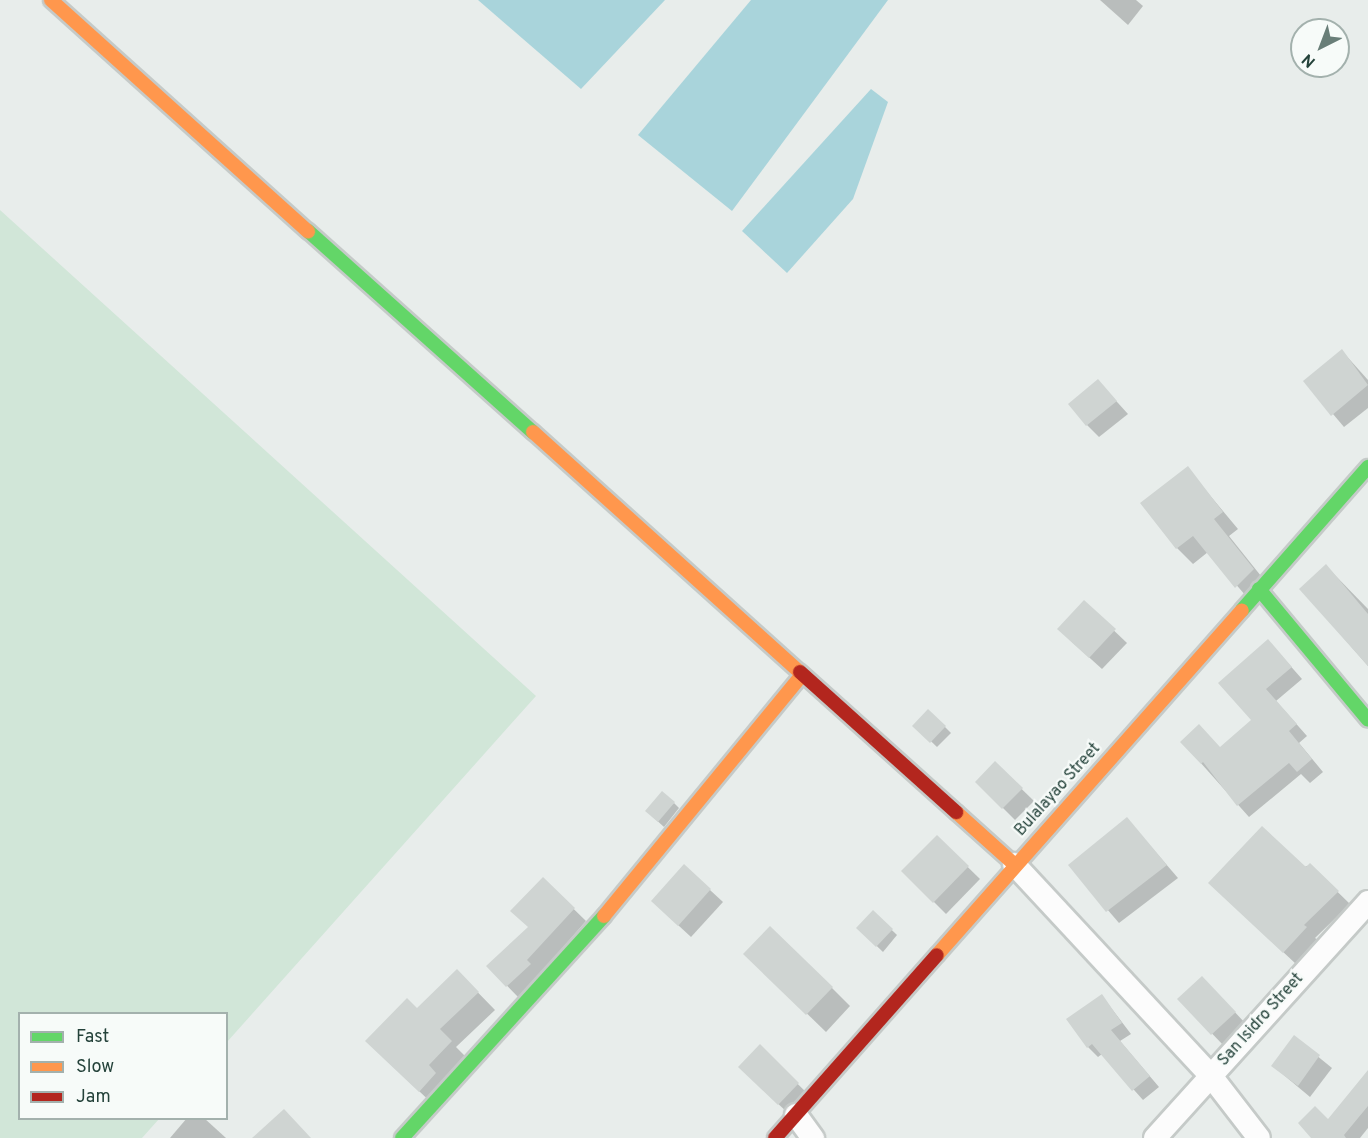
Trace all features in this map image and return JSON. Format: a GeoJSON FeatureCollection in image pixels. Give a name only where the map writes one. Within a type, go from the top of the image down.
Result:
{"type":"FeatureCollection","features":[{"type":"Feature","properties":{"kind":"street"},"geometry":{"type":"LineString","coordinates":[[51,0],[801,676],[1014,864],[1211,1076],[1259,1138]]}},
{"type":"Feature","properties":{"kind":"street","name":"Bulalayao Street"},"geometry":{"type":"LineString","coordinates":[[775,1138],[1014,864],[1368,467]]}},
{"type":"Feature","properties":{"kind":"street"},"geometry":{"type":"LineString","coordinates":[[1259,589],[1368,720]]}},
{"type":"Feature","properties":{"kind":"street"},"geometry":{"type":"LineString","coordinates":[[402,1138],[608,911],[801,676]]}},
{"type":"Feature","properties":{"kind":"street","name":"San Isidro Street"},"geometry":{"type":"LineString","coordinates":[[1155,1138],[1368,902]]}},
{"type":"Feature","properties":{"kind":"street"},"geometry":{"type":"LineString","coordinates":[[796,1115],[813,1138]]}},
{"type":"Feature","properties":{"kind":"green space"},"geometry":{"type":"Polygon","coordinates":[[[0,210],[536,696],[228,1041],[228,1012],[18,1012],[18,1120],[158,1120],[142,1138],[0,1138],[0,210]]]}},
{"type":"Feature","properties":{"kind":"water"},"geometry":{"type":"Polygon","coordinates":[[[478,0],[665,0],[581,89],[478,0]]]}},
{"type":"Feature","properties":{"kind":"water"},"geometry":{"type":"Polygon","coordinates":[[[751,0],[888,0],[732,211],[638,135],[751,0]]]}},
{"type":"Feature","properties":{"kind":"water"},"geometry":{"type":"Polygon","coordinates":[[[871,89],[888,102],[853,199],[787,273],[742,231],[871,89]]]}},
{"type":"Feature","properties":{"kind":"building"},"geometry":{"type":"Polygon","coordinates":[[[1342,349],[1368,385],[1331,416],[1303,381],[1342,349]]]}},
{"type":"Feature","properties":{"kind":"building"},"geometry":{"type":"Polygon","coordinates":[[[1098,379],[1117,401],[1086,426],[1068,404],[1098,379]]]}},
{"type":"Feature","properties":{"kind":"building"},"geometry":{"type":"Polygon","coordinates":[[[1188,466],[1223,512],[1214,519],[1254,569],[1235,588],[1193,536],[1176,549],[1140,503],[1188,466]]]}},
{"type":"Feature","properties":{"kind":"building"},"geometry":{"type":"Polygon","coordinates":[[[1326,564],[1368,614],[1368,666],[1299,589],[1326,564]]]}},
{"type":"Feature","properties":{"kind":"building"},"geometry":{"type":"Polygon","coordinates":[[[1084,600],[1116,629],[1089,658],[1057,629],[1084,600]]]}},
{"type":"Feature","properties":{"kind":"building"},"geometry":{"type":"Polygon","coordinates":[[[1268,639],[1292,667],[1266,689],[1297,724],[1289,731],[1312,759],[1297,772],[1289,763],[1237,806],[1203,762],[1201,764],[1180,742],[1199,724],[1220,747],[1251,720],[1218,683],[1268,639]]]}},
{"type":"Feature","properties":{"kind":"building"},"geometry":{"type":"Polygon","coordinates":[[[928,709],[946,726],[930,743],[912,726],[928,709]]]}},
{"type":"Feature","properties":{"kind":"building"},"geometry":{"type":"Polygon","coordinates":[[[995,761],[1023,788],[1002,809],[975,782],[995,761]]]}},
{"type":"Feature","properties":{"kind":"building"},"geometry":{"type":"Polygon","coordinates":[[[662,791],[675,802],[658,822],[645,811],[662,791]]]}},
{"type":"Feature","properties":{"kind":"building"},"geometry":{"type":"Polygon","coordinates":[[[1127,817],[1167,865],[1106,912],[1068,865],[1127,817]]]}},
{"type":"Feature","properties":{"kind":"building"},"geometry":{"type":"Polygon","coordinates":[[[1262,826],[1306,867],[1310,863],[1339,891],[1304,925],[1307,927],[1283,953],[1208,883],[1262,826]]]}},
{"type":"Feature","properties":{"kind":"building"},"geometry":{"type":"Polygon","coordinates":[[[937,835],[969,866],[933,903],[901,871],[937,835]]]}},
{"type":"Feature","properties":{"kind":"building"},"geometry":{"type":"Polygon","coordinates":[[[684,864],[711,889],[678,926],[651,901],[684,864]]]}},
{"type":"Feature","properties":{"kind":"building"},"geometry":{"type":"Polygon","coordinates":[[[543,877],[575,908],[527,960],[531,964],[506,987],[486,966],[528,927],[510,911],[543,877]]]}},
{"type":"Feature","properties":{"kind":"building"},"geometry":{"type":"Polygon","coordinates":[[[873,910],[893,929],[876,947],[856,928],[873,910]]]}},
{"type":"Feature","properties":{"kind":"building"},"geometry":{"type":"Polygon","coordinates":[[[770,926],[833,987],[806,1015],[743,954],[770,926]]]}},
{"type":"Feature","properties":{"kind":"building"},"geometry":{"type":"Polygon","coordinates":[[[457,969],[479,992],[440,1029],[452,1041],[429,1065],[436,1073],[419,1092],[365,1041],[407,998],[417,1008],[457,969]]]}},
{"type":"Feature","properties":{"kind":"building"},"geometry":{"type":"Polygon","coordinates":[[[1202,976],[1236,1012],[1211,1035],[1177,999],[1202,976]]]}},
{"type":"Feature","properties":{"kind":"building"},"geometry":{"type":"Polygon","coordinates":[[[1102,994],[1122,1023],[1111,1030],[1150,1076],[1132,1091],[1092,1044],[1087,1048],[1066,1019],[1102,994]]]}},
{"type":"Feature","properties":{"kind":"building"},"geometry":{"type":"Polygon","coordinates":[[[1294,1035],[1320,1055],[1298,1086],[1271,1066],[1294,1035]]]}},
{"type":"Feature","properties":{"kind":"building"},"geometry":{"type":"Polygon","coordinates":[[[760,1044],[799,1083],[778,1105],[738,1067],[760,1044]]]}},
{"type":"Feature","properties":{"kind":"building"},"geometry":{"type":"Polygon","coordinates":[[[1368,1070],[1368,1106],[1344,1135],[1346,1138],[1311,1138],[1298,1123],[1315,1106],[1328,1119],[1368,1070]]]}},
{"type":"Feature","properties":{"kind":"building"},"geometry":{"type":"Polygon","coordinates":[[[284,1109],[311,1138],[252,1138],[284,1109]]]}},
{"type":"Feature","properties":{"kind":"traffic: fast"},"geometry":{"type":"LineString","coordinates":[[308,231],[533,432]]}},
{"type":"Feature","properties":{"kind":"traffic: fast"},"geometry":{"type":"LineString","coordinates":[[1242,610],[1368,467]]}},
{"type":"Feature","properties":{"kind":"traffic: fast"},"geometry":{"type":"LineString","coordinates":[[1259,589],[1368,720]]}},
{"type":"Feature","properties":{"kind":"traffic: fast"},"geometry":{"type":"LineString","coordinates":[[402,1138],[604,916]]}},
{"type":"Feature","properties":{"kind":"traffic: slow"},"geometry":{"type":"LineString","coordinates":[[51,0],[308,231]]}},
{"type":"Feature","properties":{"kind":"traffic: slow"},"geometry":{"type":"LineString","coordinates":[[533,432],[800,672]]}},
{"type":"Feature","properties":{"kind":"traffic: slow"},"geometry":{"type":"LineString","coordinates":[[937,955],[1242,610]]}},
{"type":"Feature","properties":{"kind":"traffic: slow"},"geometry":{"type":"LineString","coordinates":[[604,916],[801,676]]}},
{"type":"Feature","properties":{"kind":"traffic: slow"},"geometry":{"type":"LineString","coordinates":[[956,812],[1014,864]]}},
{"type":"Feature","properties":{"kind":"traffic: jam"},"geometry":{"type":"LineString","coordinates":[[800,672],[956,812]]}},
{"type":"Feature","properties":{"kind":"traffic: jam"},"geometry":{"type":"LineString","coordinates":[[775,1138],[937,955]]}}]}
